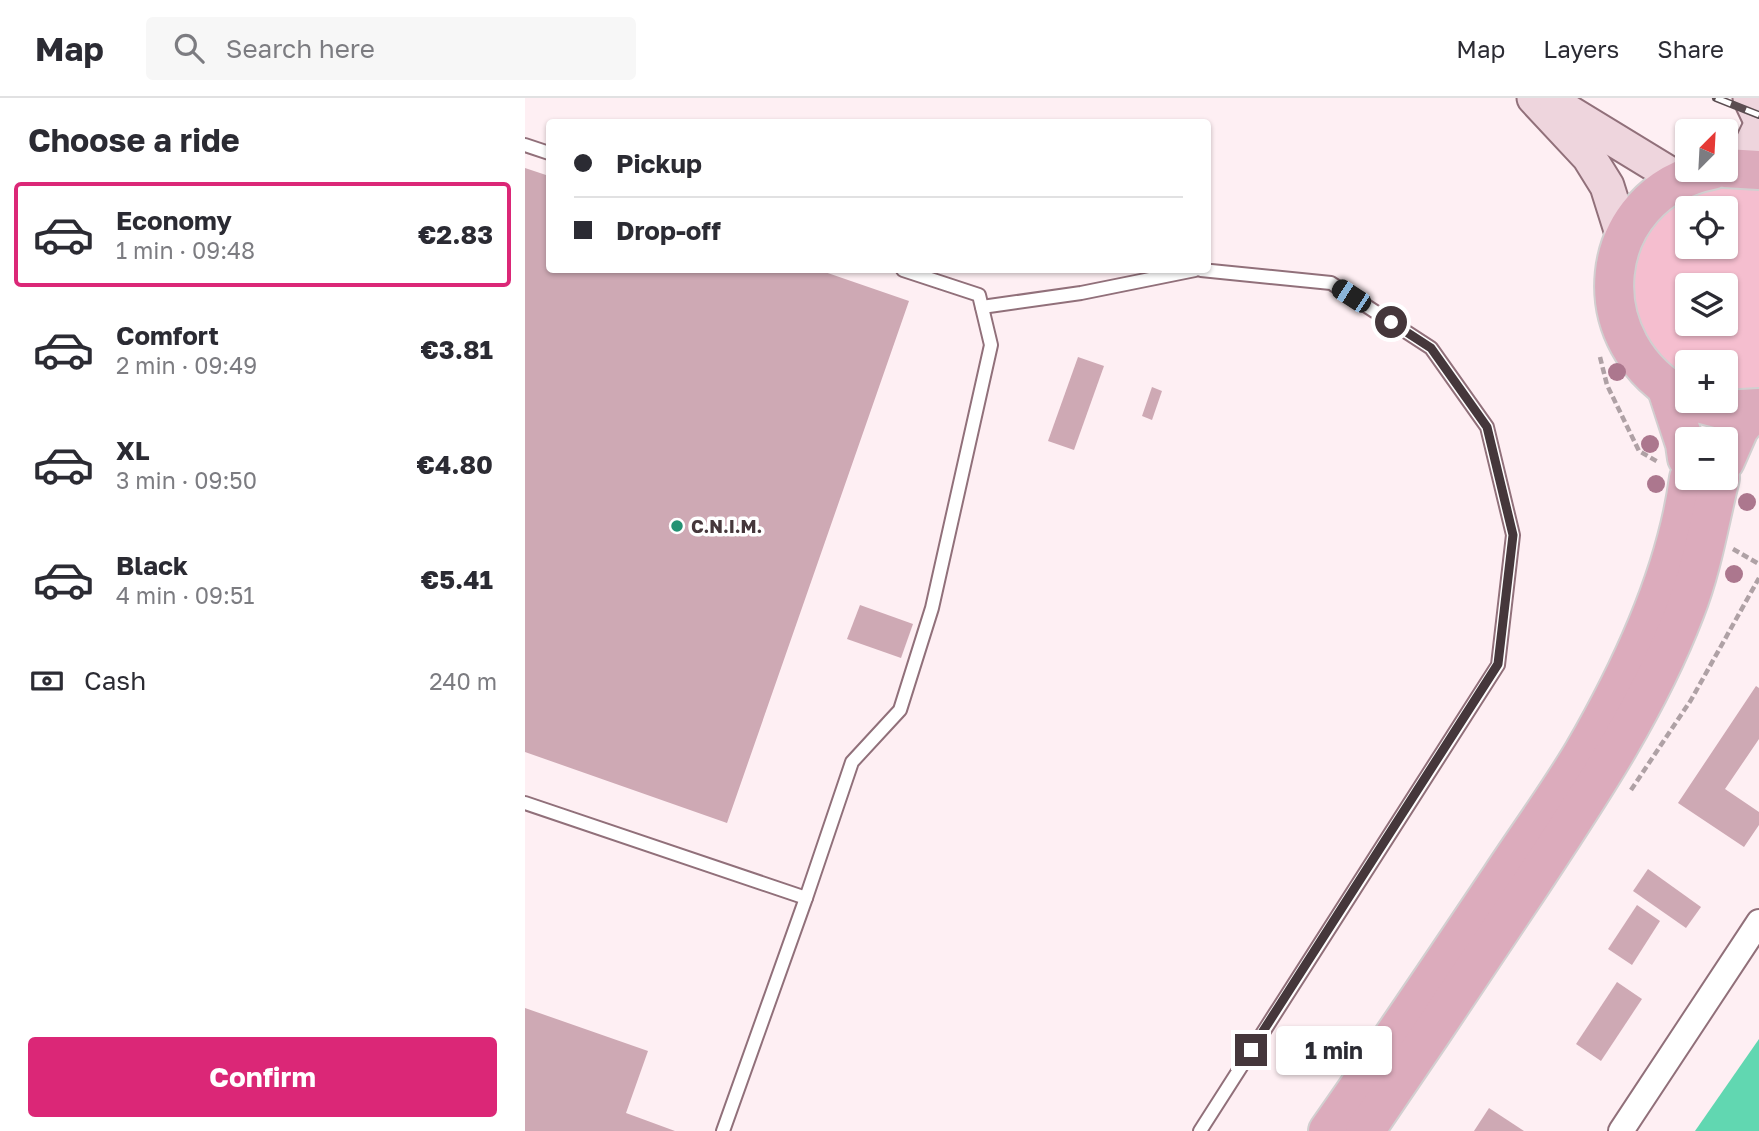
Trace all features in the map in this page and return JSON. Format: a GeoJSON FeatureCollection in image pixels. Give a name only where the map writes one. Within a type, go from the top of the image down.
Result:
{"type":"FeatureCollection","features":[{"type":"Feature","properties":{"kind":"main road"},"geometry":{"type":"LineString","coordinates":[[1534,98],[1589,157],[1607,186],[1624,240]]}},
{"type":"Feature","properties":{"kind":"main road"},"geometry":{"type":"LineString","coordinates":[[1546,98],[1675,151]]}},
{"type":"Feature","properties":{"kind":"main road"},"geometry":{"type":"LineString","coordinates":[[1738,161],[1746,156],[1756,109]]}},
{"type":"Feature","properties":{"kind":"main road"},"geometry":{"type":"LineString","coordinates":[[1675,392],[1646,371],[1629,348],[1618,322],[1613,295],[1616,267],[1624,240],[1634,222],[1647,205],[1663,191],[1690,182]]}},
{"type":"Feature","properties":{"kind":"main road"},"geometry":{"type":"LineString","coordinates":[[1738,409],[1757,408]]}},
{"type":"Feature","properties":{"kind":"main road"},"geometry":{"type":"LineString","coordinates":[[1738,431],[1757,408]]}},
{"type":"Feature","properties":{"kind":"main road"},"geometry":{"type":"LineString","coordinates":[[1328,1131],[1403,1026],[1583,753],[1623,675],[1656,601],[1678,540],[1687,490]]}},
{"type":"Feature","properties":{"kind":"main road"},"geometry":{"type":"LineString","coordinates":[[1365,1131],[1425,1045],[1606,770],[1644,701],[1685,611],[1706,547],[1718,490]]}},
{"type":"Feature","properties":{"kind":"street"},"geometry":{"type":"LineString","coordinates":[[1621,1131],[1759,922]]}},
{"type":"Feature","properties":{"kind":"lane"},"geometry":{"type":"LineString","coordinates":[[525,145],[546,152]]}},
{"type":"Feature","properties":{"kind":"lane"},"geometry":{"type":"LineString","coordinates":[[1200,1131],[1498,664],[1513,535],[1487,427],[1431,348],[1331,283],[1211,271]]}},
{"type":"Feature","properties":{"kind":"lane"},"geometry":{"type":"LineString","coordinates":[[723,1131],[852,762],[900,710],[932,608],[991,345],[979,295],[911,273]]}},
{"type":"Feature","properties":{"kind":"lane"},"geometry":{"type":"LineString","coordinates":[[982,307],[1081,293],[1180,273]]}},
{"type":"Feature","properties":{"kind":"lane"},"geometry":{"type":"LineString","coordinates":[[525,803],[806,898]]}},
{"type":"Feature","properties":{"kind":"path"},"geometry":{"type":"LineString","coordinates":[[1691,700],[1759,578]]}},
{"type":"Feature","properties":{"kind":"shaded area"},"geometry":{"type":"Polygon","coordinates":[[[1718,187],[1759,189],[1759,391],[1738,392],[1738,350],[1675,350],[1675,372],[1649,349],[1630,290],[1638,249],[1662,215],[1675,205],[1675,259],[1738,259],[1738,196],[1695,196],[1718,187]]]}},
{"type":"Feature","properties":{"kind":"shaded area"},"geometry":{"type":"Polygon","coordinates":[[[1759,1039],[1759,1131],[1695,1131],[1759,1039]]]}},
{"type":"Feature","properties":{"kind":"building","name":"C.N.I.M."},"geometry":{"type":"Polygon","coordinates":[[[525,168],[546,175],[546,273],[828,273],[909,301],[727,823],[525,752],[525,168]]]}},
{"type":"Feature","properties":{"kind":"building"},"geometry":{"type":"Polygon","coordinates":[[[1078,357],[1104,366],[1074,450],[1048,441],[1078,357]]]}},
{"type":"Feature","properties":{"kind":"building"},"geometry":{"type":"Polygon","coordinates":[[[1152,387],[1162,391],[1152,420],[1142,416],[1152,387]]]}},
{"type":"Feature","properties":{"kind":"building"},"geometry":{"type":"Polygon","coordinates":[[[860,605],[913,624],[901,658],[847,639],[860,605]]]}},
{"type":"Feature","properties":{"kind":"building"},"geometry":{"type":"Polygon","coordinates":[[[1756,686],[1759,688],[1759,739],[1725,789],[1759,812],[1759,825],[1744,847],[1678,803],[1756,686]]]}},
{"type":"Feature","properties":{"kind":"building"},"geometry":{"type":"Polygon","coordinates":[[[1648,869],[1701,907],[1686,928],[1633,891],[1648,869]]]}},
{"type":"Feature","properties":{"kind":"building"},"geometry":{"type":"Polygon","coordinates":[[[1637,905],[1660,921],[1632,965],[1608,949],[1637,905]]]}},
{"type":"Feature","properties":{"kind":"building"},"geometry":{"type":"Polygon","coordinates":[[[1617,982],[1642,999],[1601,1061],[1576,1044],[1617,982]]]}},
{"type":"Feature","properties":{"kind":"building"},"geometry":{"type":"Polygon","coordinates":[[[525,1008],[648,1051],[626,1113],[675,1131],[525,1131],[525,1008]]]}},
{"type":"Feature","properties":{"kind":"building"},"geometry":{"type":"Polygon","coordinates":[[[1489,1108],[1524,1131],[1474,1131],[1489,1108]]]}},
{"type":"Feature","properties":{"kind":"railway"},"geometry":{"type":"LineString","coordinates":[[1716,98],[1759,115]]}},
{"type":"Feature","properties":{"kind":"place","name":"C.N.I.M."},"geometry":{"type":"Point","coordinates":[677,526]}},
{"type":"Feature","properties":{"kind":"route"},"geometry":{"type":"LineString","coordinates":[[1251,1050],[1498,664],[1513,535],[1487,427],[1431,348],[1391,322]]}}]}
